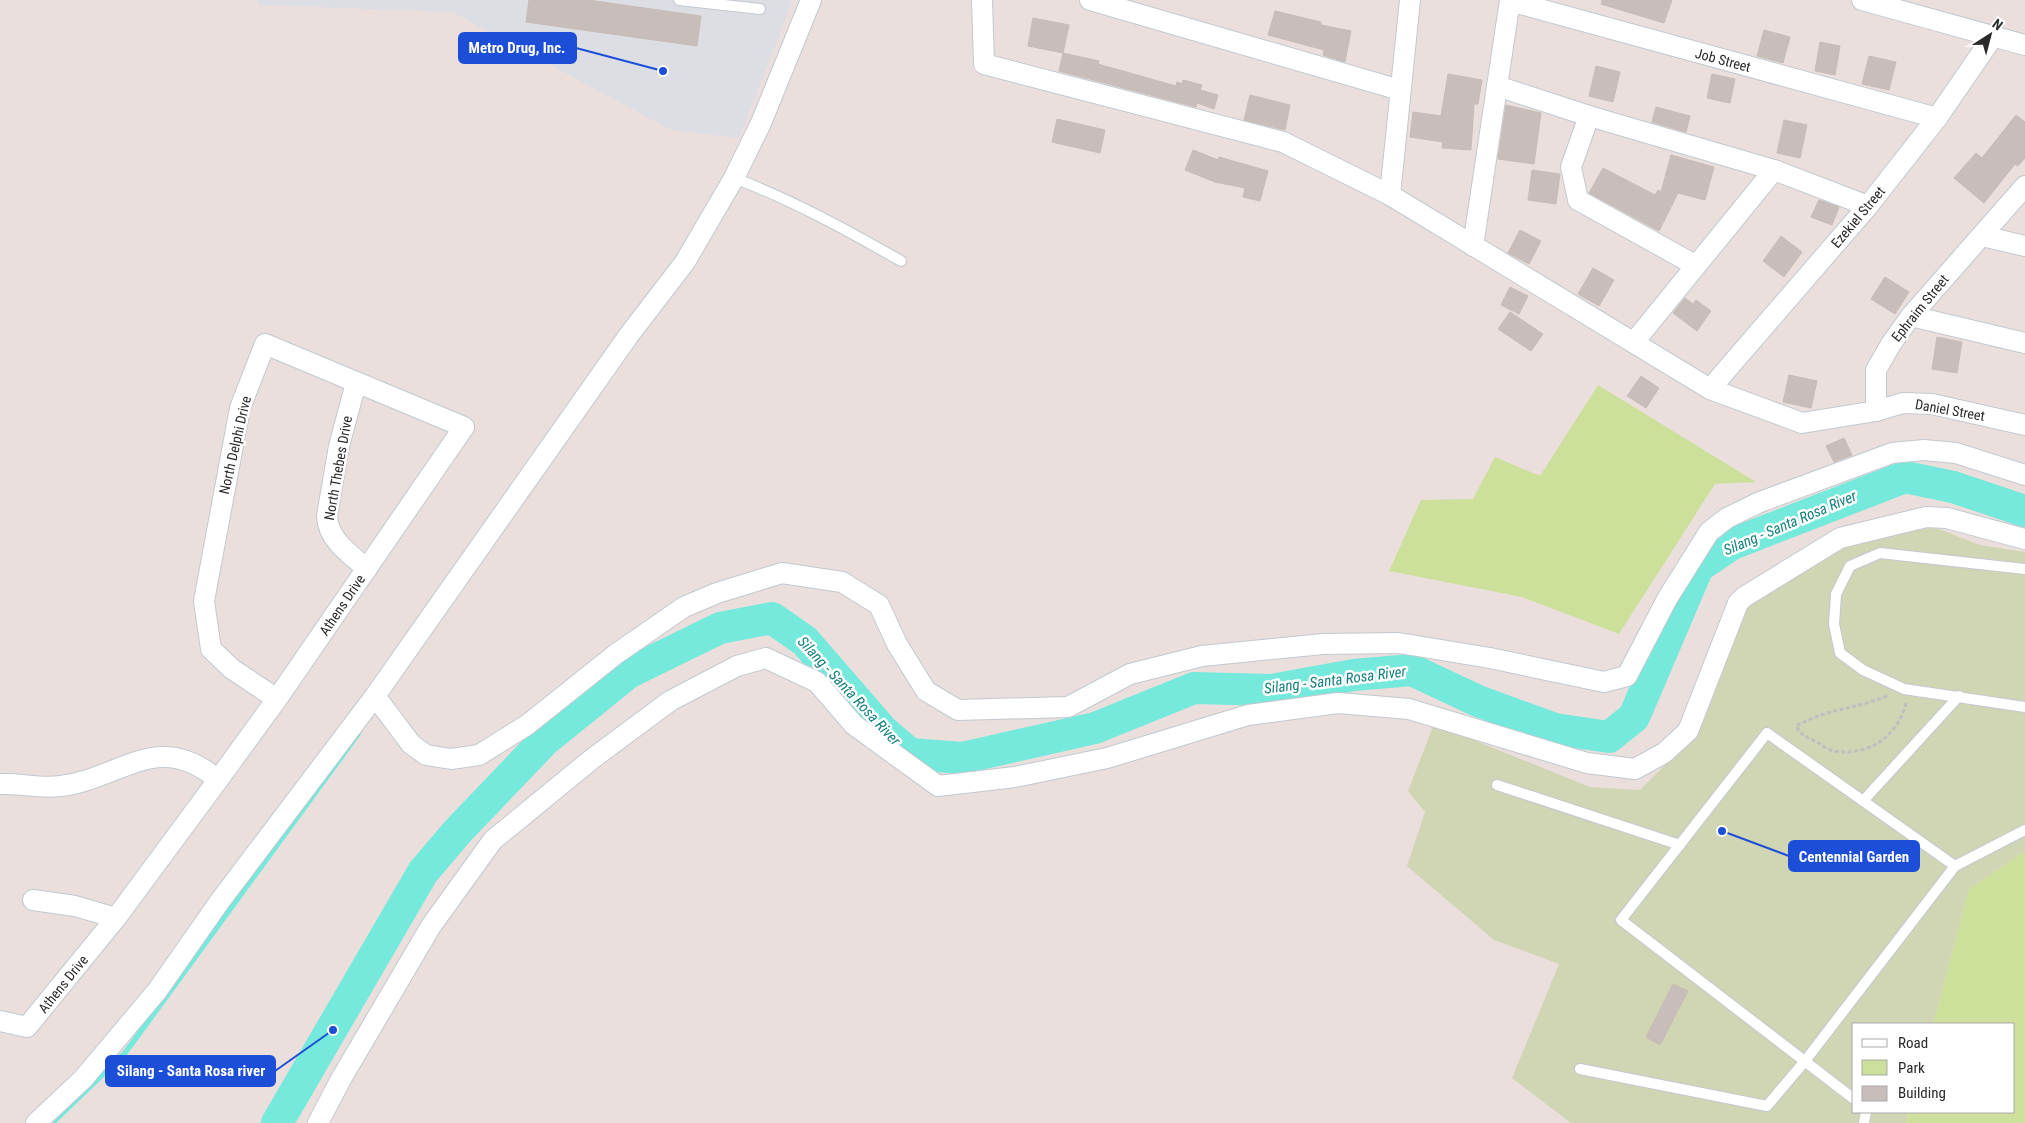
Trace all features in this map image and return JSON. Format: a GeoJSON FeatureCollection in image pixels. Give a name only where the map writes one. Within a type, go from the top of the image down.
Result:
{"type":"FeatureCollection","features":[{"type":"Feature","properties":{"kind":"street"},"geometry":{"type":"LineString","coordinates":[[36,1123],[83,1079],[157,991],[220,901],[374,696],[629,335],[685,262],[734,178],[761,123],[811,0]]}},
{"type":"Feature","properties":{"kind":"street"},"geometry":{"type":"LineString","coordinates":[[982,0],[984,64],[1283,142],[1390,196],[1634,342],[1710,390],[1802,423],[1876,410]]}},
{"type":"Feature","properties":{"kind":"street"},"geometry":{"type":"LineString","coordinates":[[1090,0],[1400,90]]}},
{"type":"Feature","properties":{"kind":"street"},"geometry":{"type":"LineString","coordinates":[[1390,196],[1410,0]]}},
{"type":"Feature","properties":{"kind":"street"},"geometry":{"type":"LineString","coordinates":[[1474,246],[1510,0]]}},
{"type":"Feature","properties":{"kind":"street","name":"Job Street"},"geometry":{"type":"LineString","coordinates":[[1510,0],[1936,118]]}},
{"type":"Feature","properties":{"kind":"street"},"geometry":{"type":"LineString","coordinates":[[1862,0],[2025,45]]}},
{"type":"Feature","properties":{"kind":"street","name":"Ezekiel Street"},"geometry":{"type":"LineString","coordinates":[[1710,390],[1868,206],[1936,118],[1994,35]]}},
{"type":"Feature","properties":{"kind":"street"},"geometry":{"type":"LineString","coordinates":[[1497,86],[1589,116],[1774,170],[1868,206]]}},
{"type":"Feature","properties":{"kind":"street"},"geometry":{"type":"LineString","coordinates":[[1589,116],[1571,167],[1578,200],[1695,265]]}},
{"type":"Feature","properties":{"kind":"street"},"geometry":{"type":"LineString","coordinates":[[1634,342],[1774,170]]}},
{"type":"Feature","properties":{"kind":"street","name":"Ephraim Street"},"geometry":{"type":"LineString","coordinates":[[1876,410],[1876,370],[1912,316],[2025,186]]}},
{"type":"Feature","properties":{"kind":"street"},"geometry":{"type":"LineString","coordinates":[[1982,236],[2025,246]]}},
{"type":"Feature","properties":{"kind":"street"},"geometry":{"type":"LineString","coordinates":[[1912,316],[2025,342]]}},
{"type":"Feature","properties":{"kind":"street","name":"North Delphi Drive"},"geometry":{"type":"LineString","coordinates":[[277,699],[232,669],[212,649],[204,601],[240,408],[264,344],[464,427]]}},
{"type":"Feature","properties":{"kind":"street","name":"North Thebes Drive"},"geometry":{"type":"LineString","coordinates":[[356,383],[339,446],[327,516],[327,528],[337,542],[367,568]]}},
{"type":"Feature","properties":{"kind":"street","name":"Daniel Street"},"geometry":{"type":"LineString","coordinates":[[1876,410],[1903,402],[1932,404],[2025,425]]}},
{"type":"Feature","properties":{"kind":"street","name":"Athens Drive"},"geometry":{"type":"LineString","coordinates":[[0,1021],[27,1027],[116,918],[277,699],[464,427]]}},
{"type":"Feature","properties":{"kind":"street"},"geometry":{"type":"LineString","coordinates":[[374,696],[411,744],[426,755],[451,759],[479,755],[527,725],[616,654],[684,607],[717,593],[782,573],[842,582],[879,605],[897,644],[926,691],[958,710],[1068,706],[1130,674],[1202,656],[1323,644],[1398,643],[1490,658],[1604,682],[1627,676],[1667,599],[1703,540],[1709,532],[1726,518],[1760,502],[1892,453],[1924,450],[1956,453],[2025,475]]}},
{"type":"Feature","properties":{"kind":"street"},"geometry":{"type":"LineString","coordinates":[[318,1123],[341,1079],[431,926],[493,840],[592,759],[670,701],[737,666],[766,658],[817,682],[854,725],[938,786],[1015,777],[1107,758],[1248,714],[1338,703],[1409,709],[1586,763],[1635,769],[1664,753],[1688,731],[1738,604],[1744,597],[1840,538],[1926,517],[1947,518],[2025,539]]}},
{"type":"Feature","properties":{"kind":"street"},"geometry":{"type":"LineString","coordinates":[[0,784],[41,787],[62,786],[134,762],[169,756],[202,767],[218,780]]}},
{"type":"Feature","properties":{"kind":"street"},"geometry":{"type":"LineString","coordinates":[[33,900],[75,906],[116,918]]}},
{"type":"Feature","properties":{"kind":"lane"},"geometry":{"type":"LineString","coordinates":[[679,0],[760,9]]}},
{"type":"Feature","properties":{"kind":"lane"},"geometry":{"type":"LineString","coordinates":[[734,178],[765,190],[836,224],[901,261]]}},
{"type":"Feature","properties":{"kind":"lane"},"geometry":{"type":"LineString","coordinates":[[2025,569],[1880,553],[1850,566],[1836,594],[1834,624],[1840,653],[1863,670],[1907,690],[2025,707]]}},
{"type":"Feature","properties":{"kind":"lane"},"geometry":{"type":"LineString","coordinates":[[1863,801],[1959,696]]}},
{"type":"Feature","properties":{"kind":"lane"},"geometry":{"type":"LineString","coordinates":[[1852,1097],[1621,920],[1767,733],[1955,866]]}},
{"type":"Feature","properties":{"kind":"lane"},"geometry":{"type":"LineString","coordinates":[[1497,785],[1680,845]]}},
{"type":"Feature","properties":{"kind":"lane"},"geometry":{"type":"LineString","coordinates":[[1580,1068],[1767,1106],[1805,1061],[1955,866],[2025,830]]}},
{"type":"Feature","properties":{"kind":"path"},"geometry":{"type":"LineString","coordinates":[[1907,690],[1902,719],[1882,743],[1852,752],[1832,751],[1800,733],[1796,726],[1825,712],[1871,703],[1907,690]]}},
{"type":"Feature","properties":{"kind":"shaded area"},"geometry":{"type":"Polygon","coordinates":[[[257,0],[793,0],[739,138],[671,130],[452,12],[258,5],[257,0]]]}},
{"type":"Feature","properties":{"kind":"green space"},"geometry":{"type":"Polygon","coordinates":[[[1598,385],[1756,482],[1715,484],[1619,634],[1522,597],[1389,571],[1421,500],[1473,499],[1495,457],[1540,476],[1598,385]]]}},
{"type":"Feature","properties":{"kind":"green space"},"geometry":{"type":"Polygon","coordinates":[[[1934,527],[1980,545],[2025,552],[2025,851],[1969,889],[1933,1023],[1852,1023],[1852,1113],[1909,1113],[1906,1123],[1571,1123],[1512,1078],[1559,964],[1494,940],[1407,866],[1425,812],[1408,791],[1434,724],[1590,787],[1640,790],[1694,736],[1743,610],[1843,543],[1934,527]]]}},
{"type":"Feature","properties":{"kind":"green space"},"geometry":{"type":"Polygon","coordinates":[[[2025,851],[2025,1123],[1906,1123],[1909,1113],[2015,1113],[2015,1023],[1933,1023],[1969,889],[2025,851]]]}},
{"type":"Feature","properties":{"kind":"building"},"geometry":{"type":"Polygon","coordinates":[[[529,0],[588,0],[701,16],[697,46],[526,22],[529,0]]]}},
{"type":"Feature","properties":{"kind":"building"},"geometry":{"type":"Polygon","coordinates":[[[1602,0],[1672,0],[1664,23],[1601,4],[1602,0]]]}},
{"type":"Feature","properties":{"kind":"building"},"geometry":{"type":"Polygon","coordinates":[[[1275,11],[1321,22],[1321,25],[1351,31],[1345,62],[1323,55],[1324,50],[1268,35],[1275,11]]]}},
{"type":"Feature","properties":{"kind":"building"},"geometry":{"type":"Polygon","coordinates":[[[1033,18],[1069,25],[1063,53],[1028,46],[1033,18]]]}},
{"type":"Feature","properties":{"kind":"building"},"geometry":{"type":"Polygon","coordinates":[[[1764,30],[1790,37],[1783,63],[1757,56],[1764,30]]]}},
{"type":"Feature","properties":{"kind":"building"},"geometry":{"type":"Polygon","coordinates":[[[1820,42],[1840,46],[1835,75],[1815,71],[1820,42]]]}},
{"type":"Feature","properties":{"kind":"building"},"geometry":{"type":"Polygon","coordinates":[[[1063,53],[1099,61],[1098,64],[1176,86],[1177,82],[1182,84],[1183,80],[1202,85],[1200,90],[1218,95],[1214,109],[1197,103],[1196,107],[1059,71],[1063,53]]]}},
{"type":"Feature","properties":{"kind":"building"},"geometry":{"type":"Polygon","coordinates":[[[1869,56],[1896,62],[1889,90],[1862,84],[1869,56]]]}},
{"type":"Feature","properties":{"kind":"building"},"geometry":{"type":"Polygon","coordinates":[[[1596,66],[1620,72],[1613,102],[1589,96],[1596,66]]]}},
{"type":"Feature","properties":{"kind":"building"},"geometry":{"type":"Polygon","coordinates":[[[1448,74],[1482,80],[1478,104],[1474,104],[1471,150],[1442,148],[1443,142],[1410,137],[1413,112],[1441,116],[1448,74]]]}},
{"type":"Feature","properties":{"kind":"building"},"geometry":{"type":"Polygon","coordinates":[[[1712,74],[1735,79],[1730,103],[1707,98],[1712,74]]]}},
{"type":"Feature","properties":{"kind":"building"},"geometry":{"type":"Polygon","coordinates":[[[1250,95],[1290,105],[1285,130],[1244,120],[1250,95]]]}},
{"type":"Feature","properties":{"kind":"building"},"geometry":{"type":"Polygon","coordinates":[[[1506,105],[1541,113],[1534,164],[1498,159],[1506,105]]]}},
{"type":"Feature","properties":{"kind":"building"},"geometry":{"type":"Polygon","coordinates":[[[1656,107],[1690,116],[1686,132],[1652,122],[1656,107]]]}},
{"type":"Feature","properties":{"kind":"building"},"geometry":{"type":"Polygon","coordinates":[[[2016,115],[2025,122],[2025,158],[2018,166],[2015,164],[1984,203],[1954,178],[1976,153],[1982,158],[2016,115]]]}},
{"type":"Feature","properties":{"kind":"building"},"geometry":{"type":"Polygon","coordinates":[[[1057,119],[1105,130],[1100,153],[1052,142],[1057,119]]]}},
{"type":"Feature","properties":{"kind":"building"},"geometry":{"type":"Polygon","coordinates":[[[1784,120],[1807,125],[1800,158],[1777,153],[1784,120]]]}},
{"type":"Feature","properties":{"kind":"building"},"geometry":{"type":"Polygon","coordinates":[[[1193,150],[1218,160],[1219,157],[1268,171],[1260,201],[1243,197],[1245,188],[1215,182],[1185,170],[1193,150]]]}},
{"type":"Feature","properties":{"kind":"building"},"geometry":{"type":"Polygon","coordinates":[[[1671,155],[1714,167],[1705,200],[1678,193],[1659,231],[1589,193],[1603,168],[1655,195],[1658,190],[1661,192],[1671,155]]]}},
{"type":"Feature","properties":{"kind":"building"},"geometry":{"type":"Polygon","coordinates":[[[1532,170],[1560,174],[1556,204],[1528,200],[1532,170]]]}},
{"type":"Feature","properties":{"kind":"building"},"geometry":{"type":"Polygon","coordinates":[[[1819,200],[1839,207],[1832,225],[1811,217],[1819,200]]]}},
{"type":"Feature","properties":{"kind":"building"},"geometry":{"type":"Polygon","coordinates":[[[1520,230],[1541,241],[1529,264],[1508,253],[1520,230]]]}},
{"type":"Feature","properties":{"kind":"building"},"geometry":{"type":"Polygon","coordinates":[[[1781,236],[1802,252],[1784,277],[1763,261],[1781,236]]]}},
{"type":"Feature","properties":{"kind":"building"},"geometry":{"type":"Polygon","coordinates":[[[1593,268],[1614,280],[1599,306],[1578,294],[1593,268]]]}},
{"type":"Feature","properties":{"kind":"building"},"geometry":{"type":"Polygon","coordinates":[[[1885,277],[1909,292],[1895,314],[1871,299],[1885,277]]]}},
{"type":"Feature","properties":{"kind":"building"},"geometry":{"type":"Polygon","coordinates":[[[1510,287],[1528,296],[1519,314],[1501,305],[1510,287]]]}},
{"type":"Feature","properties":{"kind":"building"},"geometry":{"type":"Polygon","coordinates":[[[1685,298],[1693,304],[1696,300],[1711,311],[1697,331],[1673,313],[1685,298]]]}},
{"type":"Feature","properties":{"kind":"building"},"geometry":{"type":"Polygon","coordinates":[[[1510,312],[1543,334],[1531,351],[1498,329],[1510,312]]]}},
{"type":"Feature","properties":{"kind":"building"},"geometry":{"type":"Polygon","coordinates":[[[1937,337],[1962,342],[1957,373],[1932,369],[1937,337]]]}},
{"type":"Feature","properties":{"kind":"building"},"geometry":{"type":"Polygon","coordinates":[[[1789,375],[1817,381],[1811,408],[1783,402],[1789,375]]]}},
{"type":"Feature","properties":{"kind":"building"},"geometry":{"type":"Polygon","coordinates":[[[1641,376],[1659,388],[1646,408],[1627,396],[1641,376]]]}},
{"type":"Feature","properties":{"kind":"building"},"geometry":{"type":"Polygon","coordinates":[[[1844,438],[1852,455],[1834,462],[1826,446],[1844,438]]]}},
{"type":"Feature","properties":{"kind":"building"},"geometry":{"type":"Polygon","coordinates":[[[1673,984],[1688,991],[1660,1045],[1646,1037],[1673,984]]]}},
{"type":"Feature","properties":{"kind":"waterway","name":"Silang - Santa Rosa River"},"geometry":{"type":"LineString","coordinates":[[277,1123],[423,872],[458,831],[545,740],[628,673],[720,628],[772,618],[805,641],[883,731],[910,754],[962,758],[1095,728],[1194,688],[1271,690],[1354,675],[1412,670],[1478,701],[1555,729],[1609,737],[1634,717],[1698,567],[1732,544],[1905,477],[1953,487],[2025,511]]}},
{"type":"Feature","properties":{"kind":"waterway"},"geometry":{"type":"LineString","coordinates":[[52,1123],[125,1053],[358,734]]}},
{"type":"Feature","properties":{"kind":"place","name":"Metro Drug, Inc."},"geometry":{"type":"Point","coordinates":[663,71]}},
{"type":"Feature","properties":{"kind":"place","name":"Centennial Garden"},"geometry":{"type":"Point","coordinates":[1722,831]}},
{"type":"Feature","properties":{"kind":"place","name":"Silang - Santa Rosa river"},"geometry":{"type":"Point","coordinates":[333,1030]}}]}
